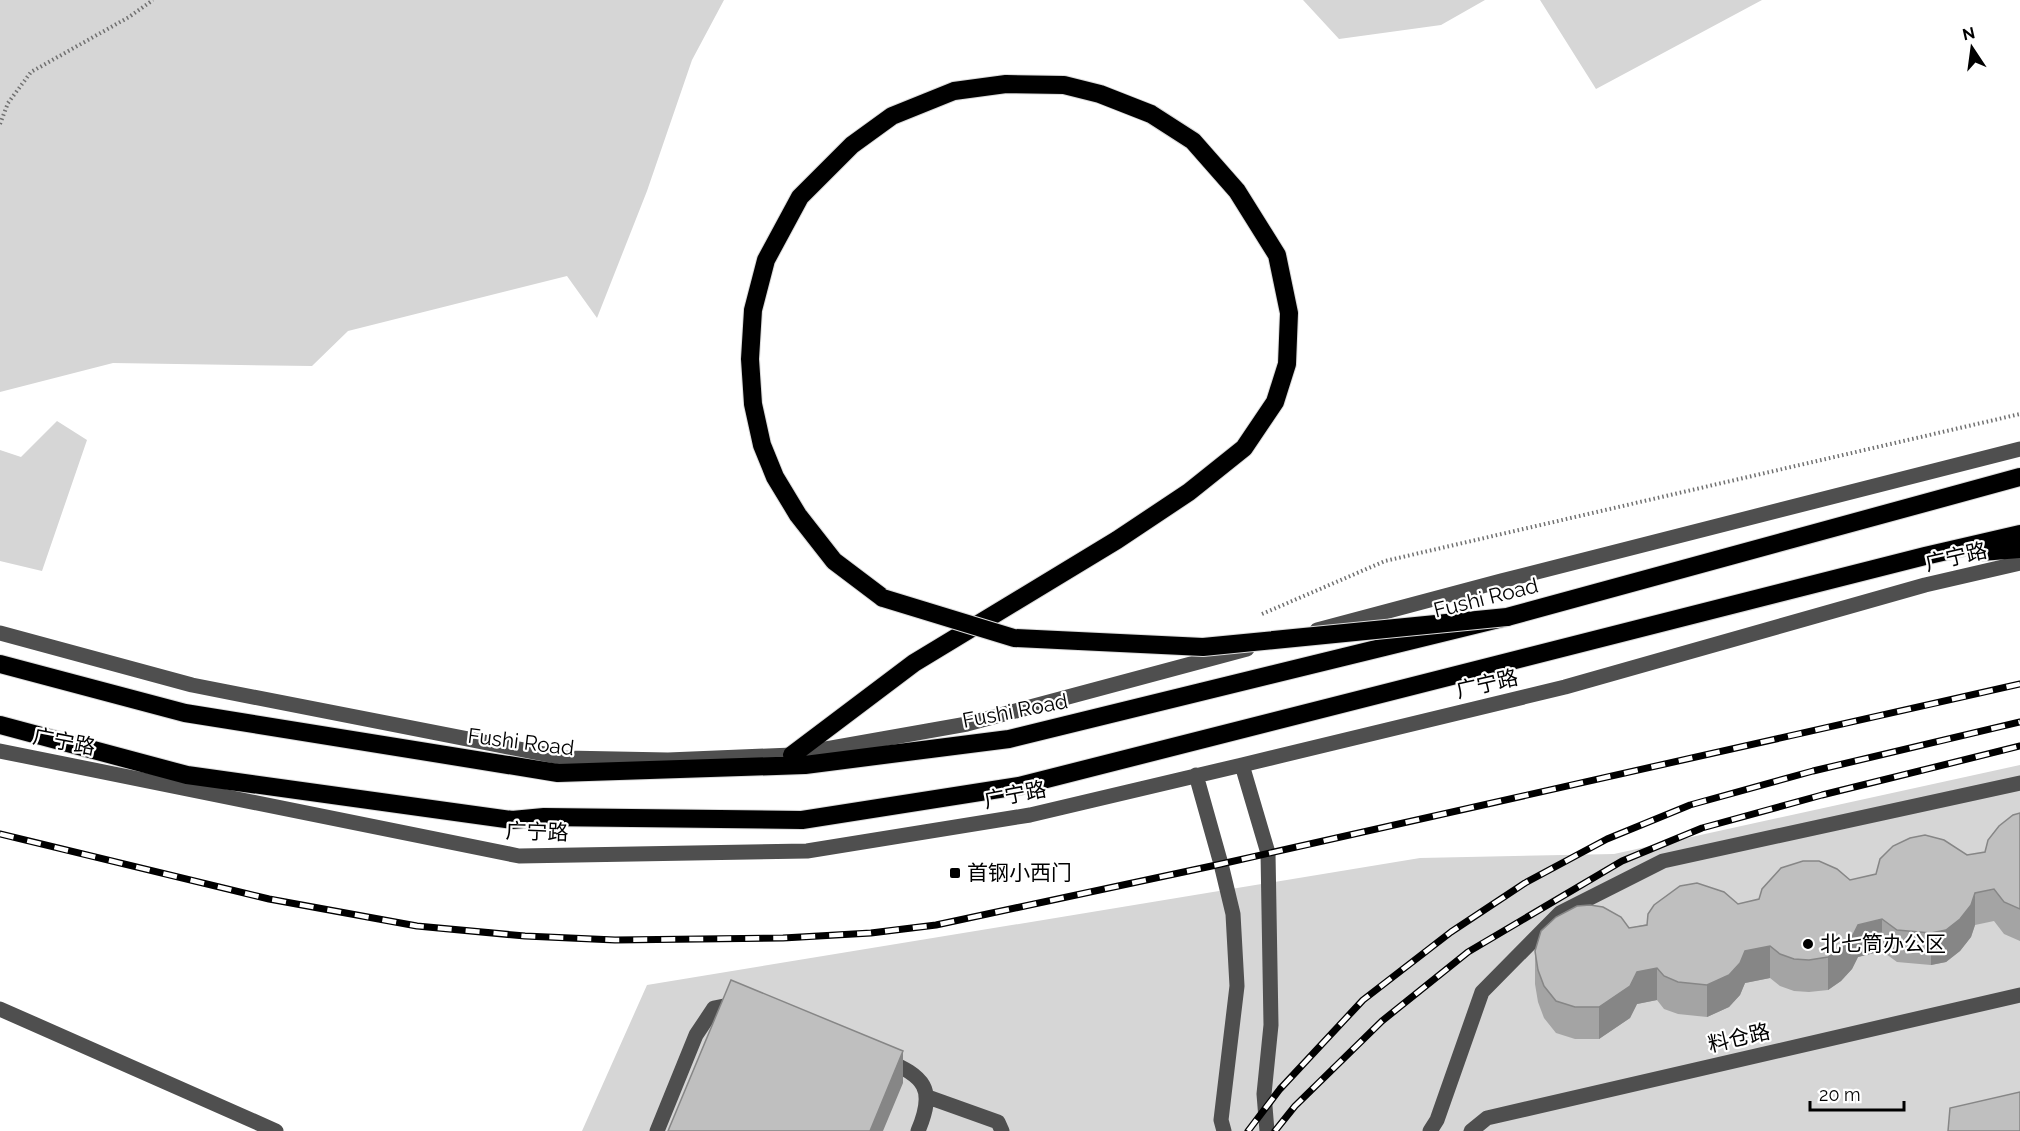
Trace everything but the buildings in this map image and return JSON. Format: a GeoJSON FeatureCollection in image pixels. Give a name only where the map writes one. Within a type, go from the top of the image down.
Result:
{"type":"FeatureCollection","features":[{"type":"Feature","properties":{"kind":"highway"},"geometry":{"type":"LineString","coordinates":[[792,754],[914,663],[1118,540],[1189,492],[1244,448],[1275,402],[1287,364],[1289,313],[1277,255],[1237,191],[1193,141],[1150,114],[1100,94],[1064,85],[1006,84],[954,92],[892,116],[852,145],[800,197],[766,260],[753,310],[750,359],[753,404],[762,445],[775,477],[798,514],[834,561],[883,598],[1014,638],[1203,647],[1508,617]]}},
{"type":"Feature","properties":{"kind":"highway","name":"Fushi Road"},"geometry":{"type":"LineString","coordinates":[[0,664],[185,713],[558,773],[805,765],[1009,739],[1508,617],[2020,477]]}},
{"type":"Feature","properties":{"kind":"highway"},"geometry":{"type":"LineString","coordinates":[[0,725],[187,775],[512,820],[544,818],[802,820],[1019,786],[1925,556],[2020,534]]}},
{"type":"Feature","properties":{"kind":"highway"},"geometry":{"type":"LineString","coordinates":[[1925,556],[2020,549]]}},
{"type":"Feature","properties":{"kind":"street"},"geometry":{"type":"LineString","coordinates":[[0,633],[192,685],[565,758],[668,760],[792,754],[967,724],[1501,580],[2020,449]]}},
{"type":"Feature","properties":{"kind":"street","name":"广宁路"},"geometry":{"type":"LineString","coordinates":[[0,751],[519,856],[807,851],[1030,814],[1242,765],[1565,687],[1925,585],[2020,563]]}},
{"type":"Feature","properties":{"kind":"street"},"geometry":{"type":"LineString","coordinates":[[1242,765],[1268,853],[1271,1025],[1264,1094],[1267,1131]]}},
{"type":"Feature","properties":{"kind":"street"},"geometry":{"type":"LineString","coordinates":[[1196,775],[1233,914],[1238,986],[1221,1120],[1224,1131]]}},
{"type":"Feature","properties":{"kind":"street"},"geometry":{"type":"LineString","coordinates":[[1430,1131],[1437,1120],[1482,992],[1560,913],[1662,861],[2020,783]]}},
{"type":"Feature","properties":{"kind":"street","name":"料仓路"},"geometry":{"type":"LineString","coordinates":[[1471,1131],[1487,1118],[2020,995]]}},
{"type":"Feature","properties":{"kind":"street"},"geometry":{"type":"LineString","coordinates":[[657,1131],[696,1035],[714,1008],[737,1003],[749,1006]]}},
{"type":"Feature","properties":{"kind":"street"},"geometry":{"type":"LineString","coordinates":[[0,1009],[276,1131]]}},
{"type":"Feature","properties":{"kind":"street"},"geometry":{"type":"LineString","coordinates":[[873,1055],[904,1068],[924,1085],[928,1097],[926,1112],[918,1131]]}},
{"type":"Feature","properties":{"kind":"street"},"geometry":{"type":"LineString","coordinates":[[928,1097],[998,1122],[1002,1131]]}},
{"type":"Feature","properties":{"kind":"path"},"geometry":{"type":"LineString","coordinates":[[0,124],[9,103],[31,72],[129,17],[153,0]]}},
{"type":"Feature","properties":{"kind":"path"},"geometry":{"type":"LineString","coordinates":[[1257,616],[1385,561],[2020,414]]}},
{"type":"Feature","properties":{"kind":"shaded area"},"geometry":{"type":"Polygon","coordinates":[[[0,0],[724,0],[692,60],[647,191],[597,318],[567,276],[348,331],[312,366],[113,363],[0,392],[0,0]]]}},
{"type":"Feature","properties":{"kind":"shaded area"},"geometry":{"type":"Polygon","coordinates":[[[1303,0],[1485,0],[1441,25],[1339,39],[1303,0]]]}},
{"type":"Feature","properties":{"kind":"shaded area"},"geometry":{"type":"Polygon","coordinates":[[[1540,0],[1762,0],[1596,89],[1540,0]]]}},
{"type":"Feature","properties":{"kind":"shaded area"},"geometry":{"type":"Polygon","coordinates":[[[57,421],[87,440],[42,571],[0,561],[0,450],[21,457],[57,421]]]}},
{"type":"Feature","properties":{"kind":"shaded area"},"geometry":{"type":"Polygon","coordinates":[[[2020,765],[2020,1131],[582,1131],[647,985],[1420,858],[1614,854],[2020,765]]]}},
{"type":"Feature","properties":{"kind":"railway"},"geometry":{"type":"LineString","coordinates":[[0,834],[269,899],[417,926],[525,936],[615,940],[783,938],[871,933],[936,925],[1221,864],[2020,684]]}},
{"type":"Feature","properties":{"kind":"railway"},"geometry":{"type":"LineString","coordinates":[[1248,1131],[1280,1089],[1363,1000],[1451,932],[1525,883],[1607,839],[1690,805],[1813,771],[2020,722]]}},
{"type":"Feature","properties":{"kind":"railway"},"geometry":{"type":"LineString","coordinates":[[1275,1131],[1295,1106],[1382,1021],[1468,952],[1622,861],[1702,828],[1822,795],[2020,746]]}},
{"type":"Feature","properties":{"kind":"place","name":"首钢小西门"},"geometry":{"type":"Point","coordinates":[955,873]}},
{"type":"Feature","properties":{"kind":"place","name":"北七筒办公区"},"geometry":{"type":"Point","coordinates":[1808,944]}}]}
